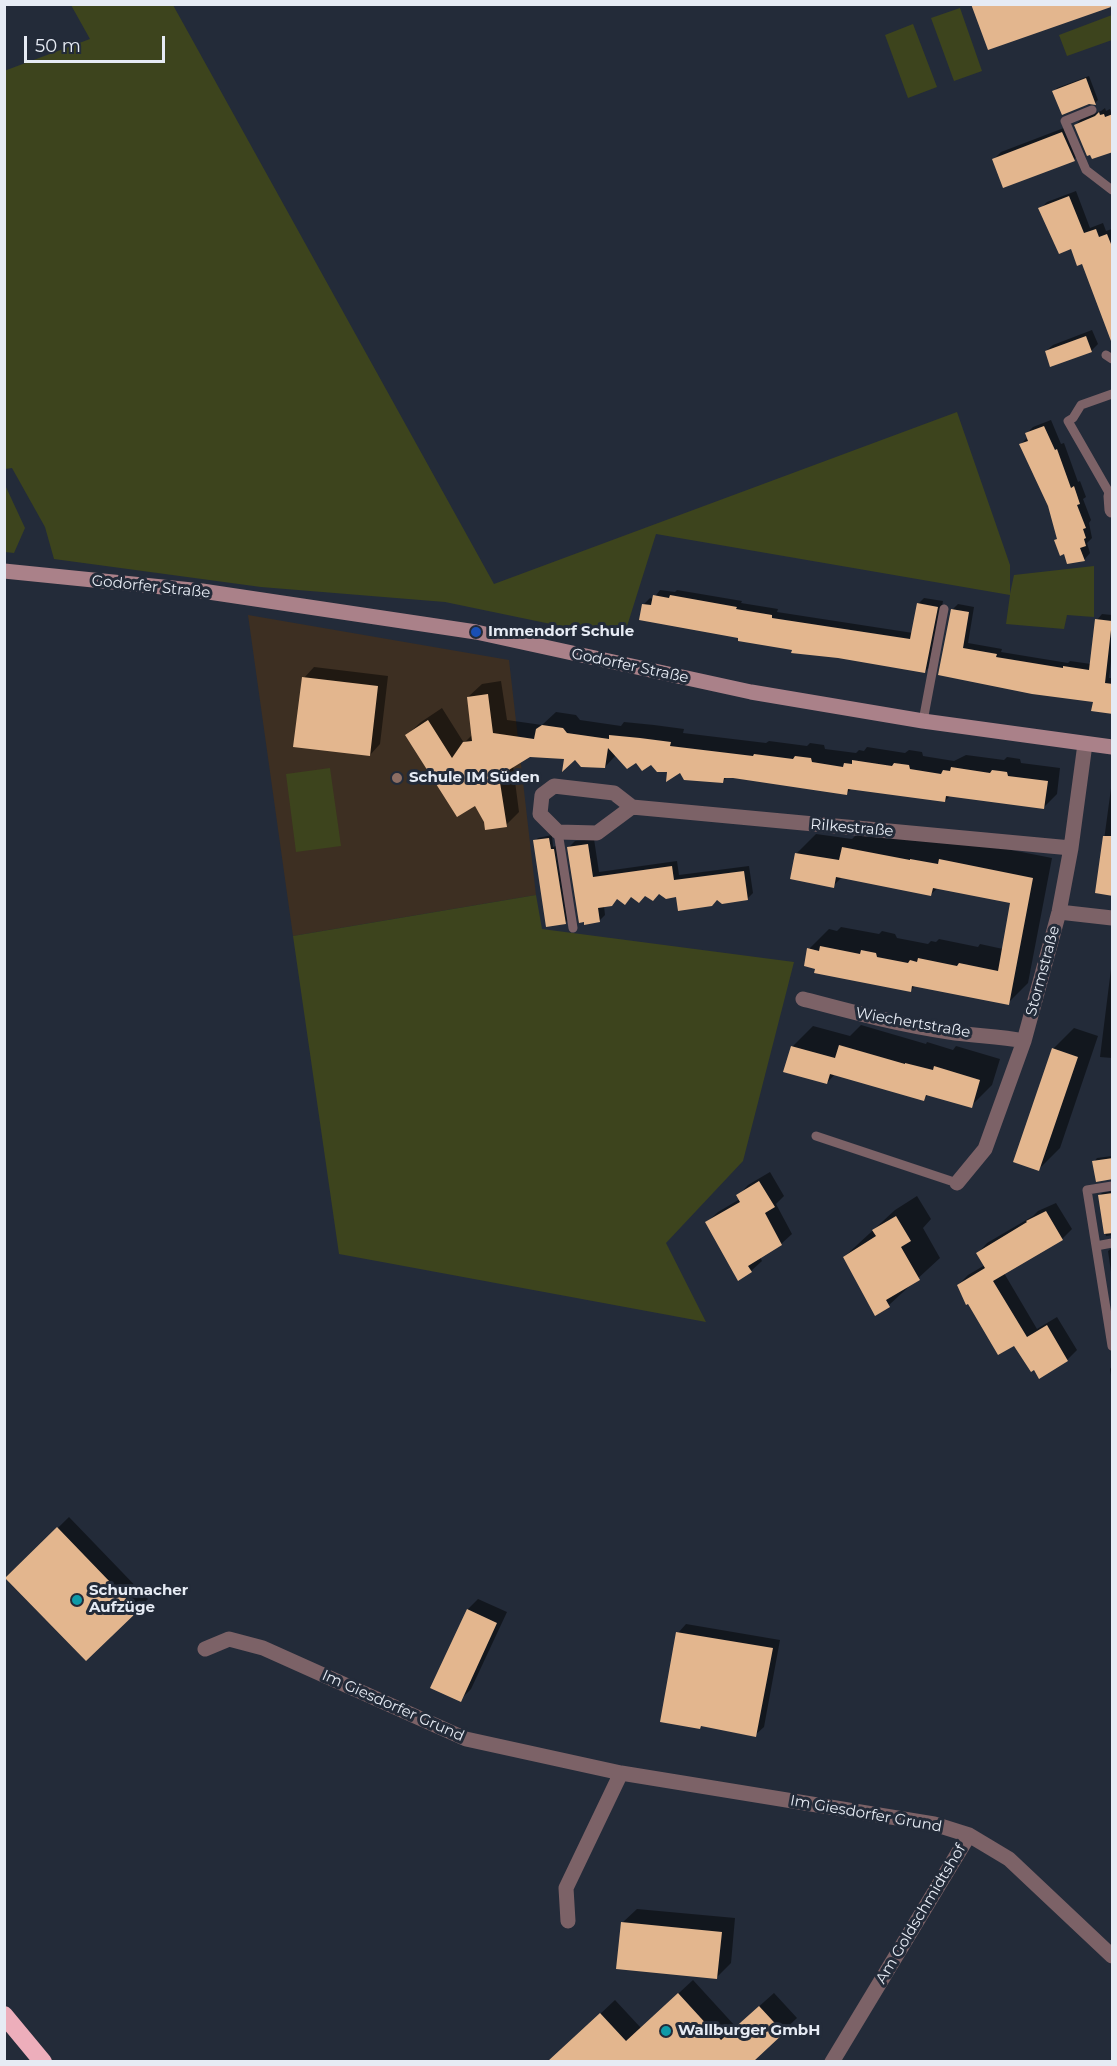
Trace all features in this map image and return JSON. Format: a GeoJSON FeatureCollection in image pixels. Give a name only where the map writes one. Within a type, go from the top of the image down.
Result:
{"type":"FeatureCollection","features":[{"type":"Feature","properties":{"kind":"highway"},"geometry":{"type":"LineString","coordinates":[[4,2015],[43,2061]]}},
{"type":"Feature","properties":{"kind":"street","name":"Godorfer Straße"},"geometry":{"type":"LineString","coordinates":[[4,571],[202,591],[476,632],[750,692],[923,721],[1113,747]]}},
{"type":"Feature","properties":{"kind":"street","name":"Stormstraße"},"geometry":{"type":"LineString","coordinates":[[957,1183],[985,1149],[1024,1041],[1059,912],[1071,848],[1085,744]]}},
{"type":"Feature","properties":{"kind":"street","name":"Rilkestraße"},"geometry":{"type":"LineString","coordinates":[[558,832],[540,814],[542,795],[554,786],[614,793],[632,807],[1071,848]]}},
{"type":"Feature","properties":{"kind":"street"},"geometry":{"type":"LineString","coordinates":[[558,832],[597,833],[632,807]]}},
{"type":"Feature","properties":{"kind":"street"},"geometry":{"type":"LineString","coordinates":[[1059,912],[1113,918]]}},
{"type":"Feature","properties":{"kind":"street","name":"Wiechertstraße"},"geometry":{"type":"LineString","coordinates":[[804,999],[884,1021],[1024,1041]]}},
{"type":"Feature","properties":{"kind":"street","name":"Im Giesdorfer Grund"},"geometry":{"type":"LineString","coordinates":[[205,1649],[229,1639],[263,1648],[466,1739],[621,1773],[934,1824],[969,1835]]}},
{"type":"Feature","properties":{"kind":"street"},"geometry":{"type":"LineString","coordinates":[[568,1921],[566,1888],[621,1773]]}},
{"type":"Feature","properties":{"kind":"street","name":"Am Goldschmidtshof"},"geometry":{"type":"LineString","coordinates":[[832,2061],[969,1835],[1009,1859],[1113,1956]]}},
{"type":"Feature","properties":{"kind":"lane"},"geometry":{"type":"LineString","coordinates":[[1092,110],[1065,121],[1086,170],[1113,190]]}},
{"type":"Feature","properties":{"kind":"lane"},"geometry":{"type":"LineString","coordinates":[[1112,500],[1068,421],[1073,418],[1081,405],[1113,394]]}},
{"type":"Feature","properties":{"kind":"lane"},"geometry":{"type":"LineString","coordinates":[[923,721],[944,609]]}},
{"type":"Feature","properties":{"kind":"lane"},"geometry":{"type":"LineString","coordinates":[[558,832],[573,928]]}},
{"type":"Feature","properties":{"kind":"lane"},"geometry":{"type":"LineString","coordinates":[[816,1136],[957,1183]]}},
{"type":"Feature","properties":{"kind":"lane"},"geometry":{"type":"LineString","coordinates":[[1113,1186],[1087,1190],[1109,1304],[1113,1346]]}},
{"type":"Feature","properties":{"kind":"lane"},"geometry":{"type":"LineString","coordinates":[[1096,1246],[1113,1244]]}},
{"type":"Feature","properties":{"kind":"shaded area","name":"Schule IM Süden"},"geometry":{"type":"Polygon","coordinates":[[[248,615],[509,660],[536,895],[293,936],[248,615]]]}},
{"type":"Feature","properties":{"kind":"green space"},"geometry":{"type":"Polygon","coordinates":[[[71,5],[173,5],[494,584],[957,412],[1010,565],[1010,594],[1014,575],[1094,566],[1094,617],[1067,615],[1064,629],[1006,624],[1010,595],[656,534],[623,639],[445,602],[261,587],[54,559],[45,527],[12,468],[5,469],[4,71],[90,39],[71,5]]]}},
{"type":"Feature","properties":{"kind":"green space"},"geometry":{"type":"Polygon","coordinates":[[[960,8],[982,71],[954,81],[931,18],[960,8]]]}},
{"type":"Feature","properties":{"kind":"green space"},"geometry":{"type":"Polygon","coordinates":[[[1112,15],[1112,40],[1067,56],[1059,35],[1112,15]]]}},
{"type":"Feature","properties":{"kind":"green space"},"geometry":{"type":"Polygon","coordinates":[[[913,24],[937,87],[908,98],[885,35],[913,24]]]}},
{"type":"Feature","properties":{"kind":"green space"},"geometry":{"type":"Polygon","coordinates":[[[5,485],[25,528],[14,553],[5,552],[5,485]]]}},
{"type":"Feature","properties":{"kind":"green space"},"geometry":{"type":"Polygon","coordinates":[[[330,768],[341,846],[296,852],[286,774],[330,768]]]}},
{"type":"Feature","properties":{"kind":"green space"},"geometry":{"type":"Polygon","coordinates":[[[536,895],[542,929],[794,962],[743,1161],[666,1243],[706,1322],[339,1254],[293,936],[536,895]]]}},
{"type":"Feature","properties":{"kind":"building"},"geometry":{"type":"Polygon","coordinates":[[[971,4],[1110,4],[1111,7],[988,50],[971,4]]]}},
{"type":"Feature","properties":{"kind":"building"},"geometry":{"type":"Polygon","coordinates":[[[1086,78],[1096,105],[1089,104],[1062,115],[1052,91],[1086,78]]]}},
{"type":"Feature","properties":{"kind":"building"},"geometry":{"type":"Polygon","coordinates":[[[1099,112],[1105,117],[1113,114],[1113,152],[1092,159],[1090,155],[1087,156],[1074,125],[1099,112]]]}},
{"type":"Feature","properties":{"kind":"building"},"geometry":{"type":"Polygon","coordinates":[[[1062,132],[1075,161],[1003,188],[992,159],[1062,132]]]}},
{"type":"Feature","properties":{"kind":"building"},"geometry":{"type":"Polygon","coordinates":[[[1069,196],[1084,233],[1096,229],[1099,237],[1107,234],[1113,249],[1113,340],[1111,341],[1082,264],[1077,266],[1071,249],[1059,254],[1038,208],[1069,196]]]}},
{"type":"Feature","properties":{"kind":"building"},"geometry":{"type":"Polygon","coordinates":[[[1086,336],[1092,352],[1050,367],[1045,351],[1086,336]]]}},
{"type":"Feature","properties":{"kind":"building"},"geometry":{"type":"Polygon","coordinates":[[[1044,426],[1055,450],[1057,449],[1071,488],[1074,486],[1080,504],[1077,505],[1086,528],[1083,529],[1086,546],[1080,548],[1085,561],[1067,564],[1064,554],[1060,556],[1054,540],[1057,539],[1048,506],[1019,444],[1028,441],[1025,433],[1044,426]]]}},
{"type":"Feature","properties":{"kind":"building"},"geometry":{"type":"Polygon","coordinates":[[[653,595],[669,598],[670,595],[737,607],[736,609],[772,615],[772,618],[910,639],[917,603],[938,607],[925,673],[838,658],[791,653],[792,650],[738,641],[738,638],[639,620],[642,604],[651,605],[653,595]]]}},
{"type":"Feature","properties":{"kind":"building"},"geometry":{"type":"Polygon","coordinates":[[[951,609],[969,612],[963,648],[997,654],[996,657],[1089,670],[1095,619],[1112,621],[1105,683],[1113,684],[1113,714],[1091,711],[1093,702],[1032,694],[938,675],[951,609]]]}},
{"type":"Feature","properties":{"kind":"building"},"geometry":{"type":"Polygon","coordinates":[[[302,677],[378,686],[370,756],[293,747],[302,677]]]}},
{"type":"Feature","properties":{"kind":"building"},"geometry":{"type":"Polygon","coordinates":[[[488,694],[493,733],[534,739],[536,729],[542,725],[563,728],[567,733],[609,739],[609,735],[671,742],[670,746],[753,756],[754,754],[793,759],[795,756],[811,758],[812,762],[843,767],[844,763],[852,764],[852,760],[892,766],[894,763],[909,765],[910,769],[941,774],[943,770],[950,771],[951,767],[990,773],[992,770],[1000,771],[1007,772],[1008,776],[1048,781],[1044,809],[946,796],[945,802],[848,789],[847,795],[733,778],[724,778],[723,783],[684,780],[680,773],[666,782],[667,772],[657,772],[651,765],[642,771],[636,763],[627,769],[608,748],[605,768],[581,767],[575,760],[562,772],[564,759],[530,757],[499,776],[507,827],[485,830],[484,822],[475,806],[457,817],[405,735],[428,720],[452,758],[463,742],[472,741],[467,697],[488,694]]]}},
{"type":"Feature","properties":{"kind":"building"},"geometry":{"type":"Polygon","coordinates":[[[1103,836],[1113,836],[1113,896],[1095,893],[1103,836]]]}},
{"type":"Feature","properties":{"kind":"building"},"geometry":{"type":"Polygon","coordinates":[[[549,838],[551,849],[554,849],[566,924],[546,927],[533,840],[549,838]]]}},
{"type":"Feature","properties":{"kind":"building"},"geometry":{"type":"Polygon","coordinates":[[[588,844],[593,877],[672,866],[674,880],[744,871],[748,900],[722,904],[717,900],[712,906],[678,911],[676,897],[666,899],[659,894],[653,901],[645,896],[639,903],[631,897],[625,905],[617,899],[612,906],[598,908],[600,922],[584,925],[584,922],[579,923],[567,847],[588,844]]]}},
{"type":"Feature","properties":{"kind":"building"},"geometry":{"type":"Polygon","coordinates":[[[842,847],[938,864],[939,859],[1033,878],[1009,1005],[912,986],[911,992],[814,973],[815,969],[804,966],[807,948],[819,951],[820,946],[860,954],[861,950],[876,953],[877,957],[908,963],[910,960],[917,962],[918,958],[998,971],[1010,903],[933,888],[931,896],[836,877],[834,888],[790,879],[795,853],[839,860],[842,847]]]}},
{"type":"Feature","properties":{"kind":"building"},"geometry":{"type":"Polygon","coordinates":[[[839,1045],[905,1064],[933,1070],[934,1066],[980,1080],[972,1108],[926,1095],[924,1101],[830,1074],[827,1084],[783,1072],[791,1046],[835,1058],[839,1045]]]}},
{"type":"Feature","properties":{"kind":"building"},"geometry":{"type":"Polygon","coordinates":[[[1052,1048],[1078,1057],[1039,1171],[1013,1162],[1052,1048]]]}},
{"type":"Feature","properties":{"kind":"building"},"geometry":{"type":"Polygon","coordinates":[[[1113,1158],[1113,1179],[1096,1182],[1092,1161],[1113,1158]]]}},
{"type":"Feature","properties":{"kind":"building"},"geometry":{"type":"Polygon","coordinates":[[[759,1181],[775,1207],[765,1213],[782,1245],[748,1266],[752,1272],[738,1281],[705,1222],[740,1202],[736,1195],[759,1181]]]}},
{"type":"Feature","properties":{"kind":"building"},"geometry":{"type":"Polygon","coordinates":[[[1113,1193],[1113,1233],[1104,1234],[1098,1195],[1113,1193]]]}},
{"type":"Feature","properties":{"kind":"building"},"geometry":{"type":"Polygon","coordinates":[[[1046,1211],[1063,1240],[993,1281],[1027,1337],[1047,1325],[1068,1361],[1039,1379],[1034,1370],[1031,1372],[1014,1346],[998,1355],[968,1304],[966,1305],[957,1285],[985,1268],[976,1253],[1046,1211]]]}},
{"type":"Feature","properties":{"kind":"building"},"geometry":{"type":"Polygon","coordinates":[[[896,1216],[911,1241],[901,1247],[920,1280],[886,1300],[890,1307],[875,1316],[843,1257],[876,1236],[872,1230],[896,1216]]]}},
{"type":"Feature","properties":{"kind":"building","name":"Schumacher Aufzüge"},"geometry":{"type":"Polygon","coordinates":[[[57,1527],[138,1611],[86,1661],[5,1578],[57,1527]]]}},
{"type":"Feature","properties":{"kind":"building"},"geometry":{"type":"Polygon","coordinates":[[[467,1609],[497,1623],[461,1702],[430,1688],[467,1609]]]}},
{"type":"Feature","properties":{"kind":"building"},"geometry":{"type":"Polygon","coordinates":[[[676,1632],[773,1648],[756,1737],[701,1726],[700,1729],[660,1722],[676,1632]]]}},
{"type":"Feature","properties":{"kind":"building"},"geometry":{"type":"Polygon","coordinates":[[[621,1922],[722,1932],[717,1979],[616,1969],[621,1922]]]}},
{"type":"Feature","properties":{"kind":"building"},"geometry":{"type":"Polygon","coordinates":[[[678,1993],[721,2040],[759,2006],[784,2033],[754,2061],[548,2061],[600,2013],[626,2041],[678,1993]]]}},
{"type":"Feature","properties":{"kind":"place","name":"Immendorf Schule"},"geometry":{"type":"Point","coordinates":[476,632]}},
{"type":"Feature","properties":{"kind":"place","name":"Schule IM Süden"},"geometry":{"type":"Point","coordinates":[397,778]}},
{"type":"Feature","properties":{"kind":"place","name":"Schumacher Aufzüge"},"geometry":{"type":"Point","coordinates":[77,1600]}},
{"type":"Feature","properties":{"kind":"place","name":"Wallburger GmbH"},"geometry":{"type":"Point","coordinates":[666,2031]}}]}
